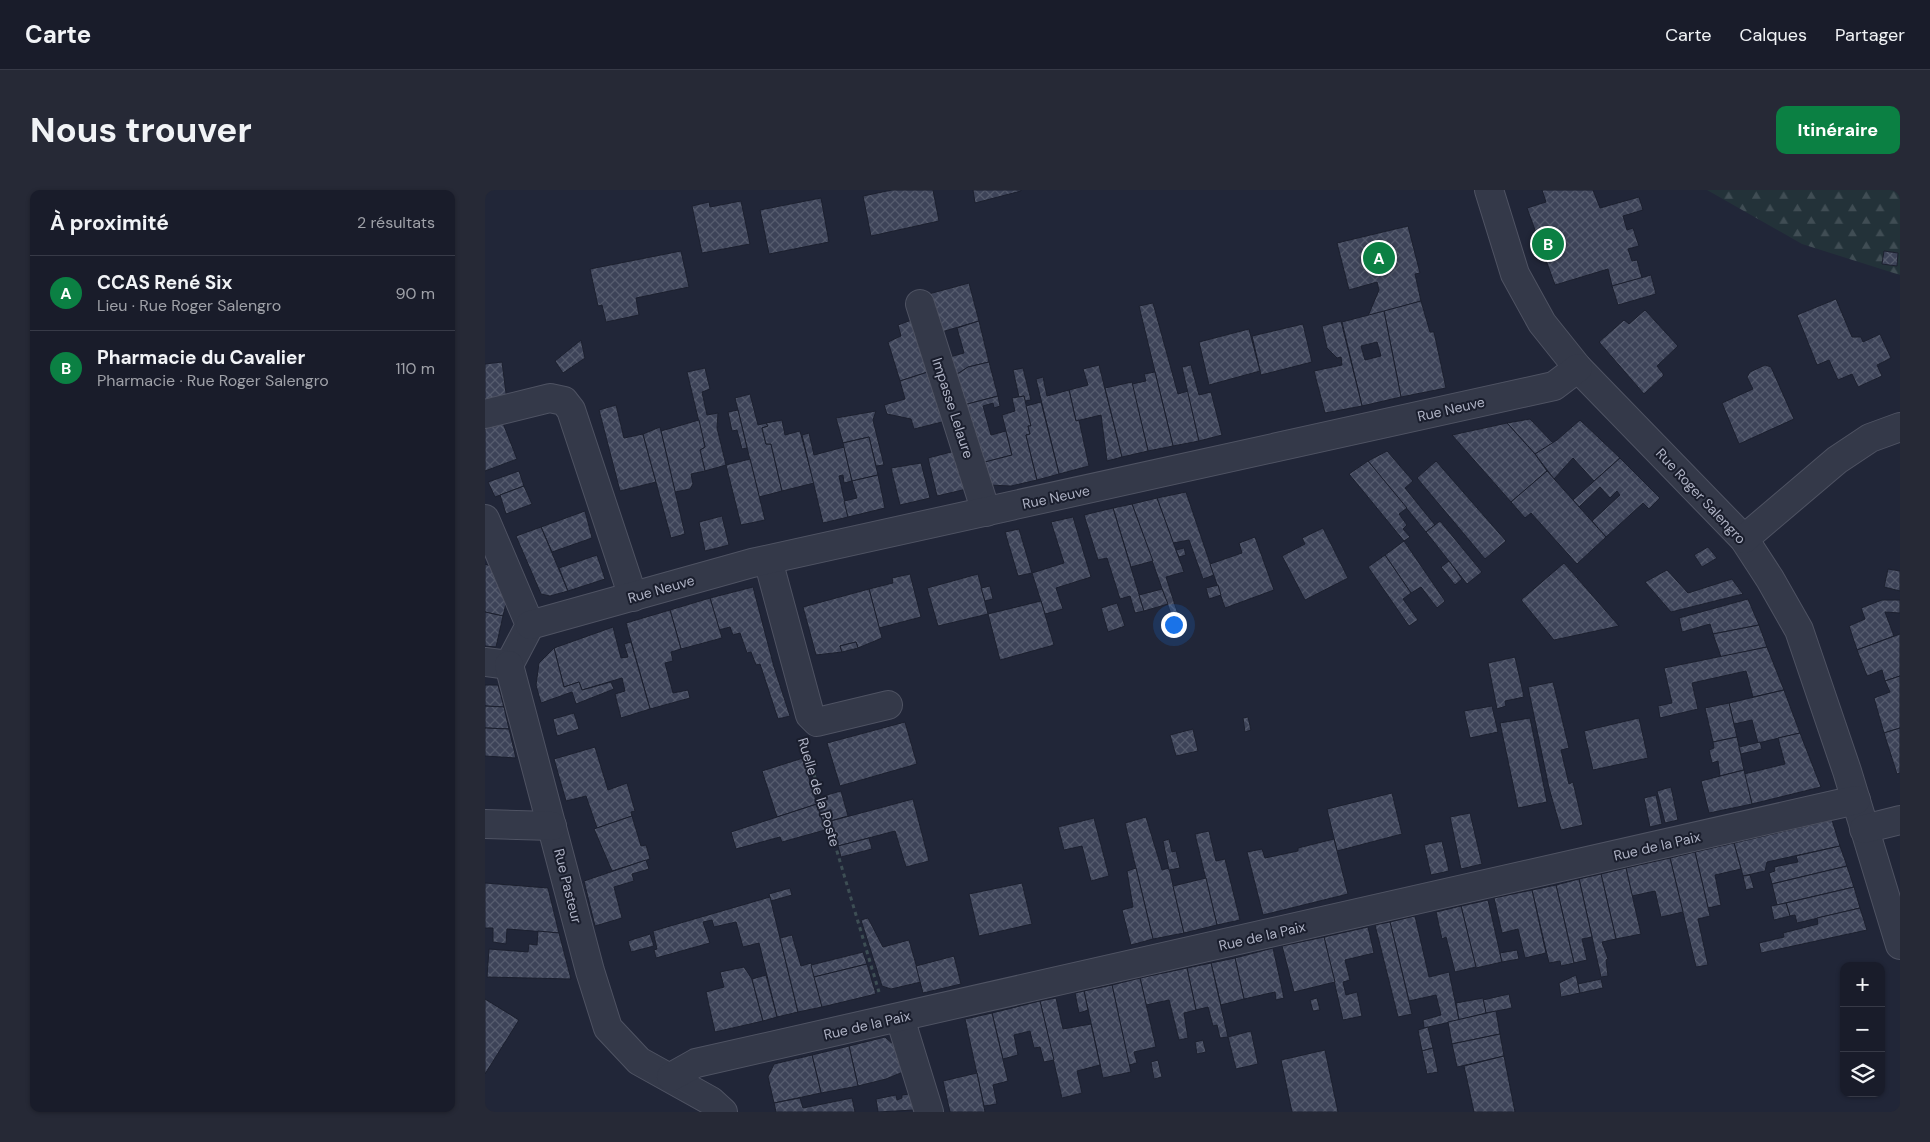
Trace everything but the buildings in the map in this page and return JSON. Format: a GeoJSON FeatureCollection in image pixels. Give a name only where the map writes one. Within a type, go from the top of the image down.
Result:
{"type":"FeatureCollection","features":[{"type":"Feature","properties":{"kind":"street","name":"Rue Roger Salengro"},"geometry":{"type":"LineString","coordinates":[[1489,190],[1515,274],[1542,324],[1578,368],[1744,539],[1770,578],[1799,630],[1856,800],[1900,945]]}},
{"type":"Feature","properties":{"kind":"street","name":"Impasse Lelaure"},"geometry":{"type":"LineString","coordinates":[[920,304],[986,512]]}},
{"type":"Feature","properties":{"kind":"street","name":"Rue Neuve"},"geometry":{"type":"LineString","coordinates":[[530,625],[768,560],[1554,386],[1578,368]]}},
{"type":"Feature","properties":{"kind":"street"},"geometry":{"type":"LineString","coordinates":[[485,414],[550,398],[564,401],[571,410],[633,597]]}},
{"type":"Feature","properties":{"kind":"street"},"geometry":{"type":"LineString","coordinates":[[1744,539],[1837,460],[1870,438],[1900,428]]}},
{"type":"Feature","properties":{"kind":"street"},"geometry":{"type":"LineString","coordinates":[[485,519],[530,625],[497,663]]}},
{"type":"Feature","properties":{"kind":"street","name":"Ruelle de la Poste"},"geometry":{"type":"LineString","coordinates":[[768,560],[810,716],[817,722],[888,705]]}},
{"type":"Feature","properties":{"kind":"street","name":"Rue Pasteur"},"geometry":{"type":"LineString","coordinates":[[497,663],[552,826],[590,971],[608,1028],[639,1061],[671,1077],[711,1101],[723,1112]]}},
{"type":"Feature","properties":{"kind":"street","name":"Rue de la Paix"},"geometry":{"type":"LineString","coordinates":[[671,1077],[697,1063],[1856,800]]}},
{"type":"Feature","properties":{"kind":"street"},"geometry":{"type":"LineString","coordinates":[[1864,829],[1900,820]]}},
{"type":"Feature","properties":{"kind":"street"},"geometry":{"type":"LineString","coordinates":[[485,824],[552,826]]}},
{"type":"Feature","properties":{"kind":"street"},"geometry":{"type":"LineString","coordinates":[[893,1019],[929,1112]]}},
{"type":"Feature","properties":{"kind":"path","name":"Ruelle de la Poste"},"geometry":{"type":"LineString","coordinates":[[805,744],[893,1019]]}},
{"type":"Feature","properties":{"kind":"green space"},"geometry":{"type":"Polygon","coordinates":[[[1707,190],[1900,190],[1900,275],[1802,244],[1707,190]]]}},
{"type":"Feature","properties":{"kind":"place","name":"Pharmacie du Cavalier"},"geometry":{"type":"Point","coordinates":[1548,244]}},
{"type":"Feature","properties":{"kind":"place","name":"CCAS René Six"},"geometry":{"type":"Point","coordinates":[1379,258]}}]}
